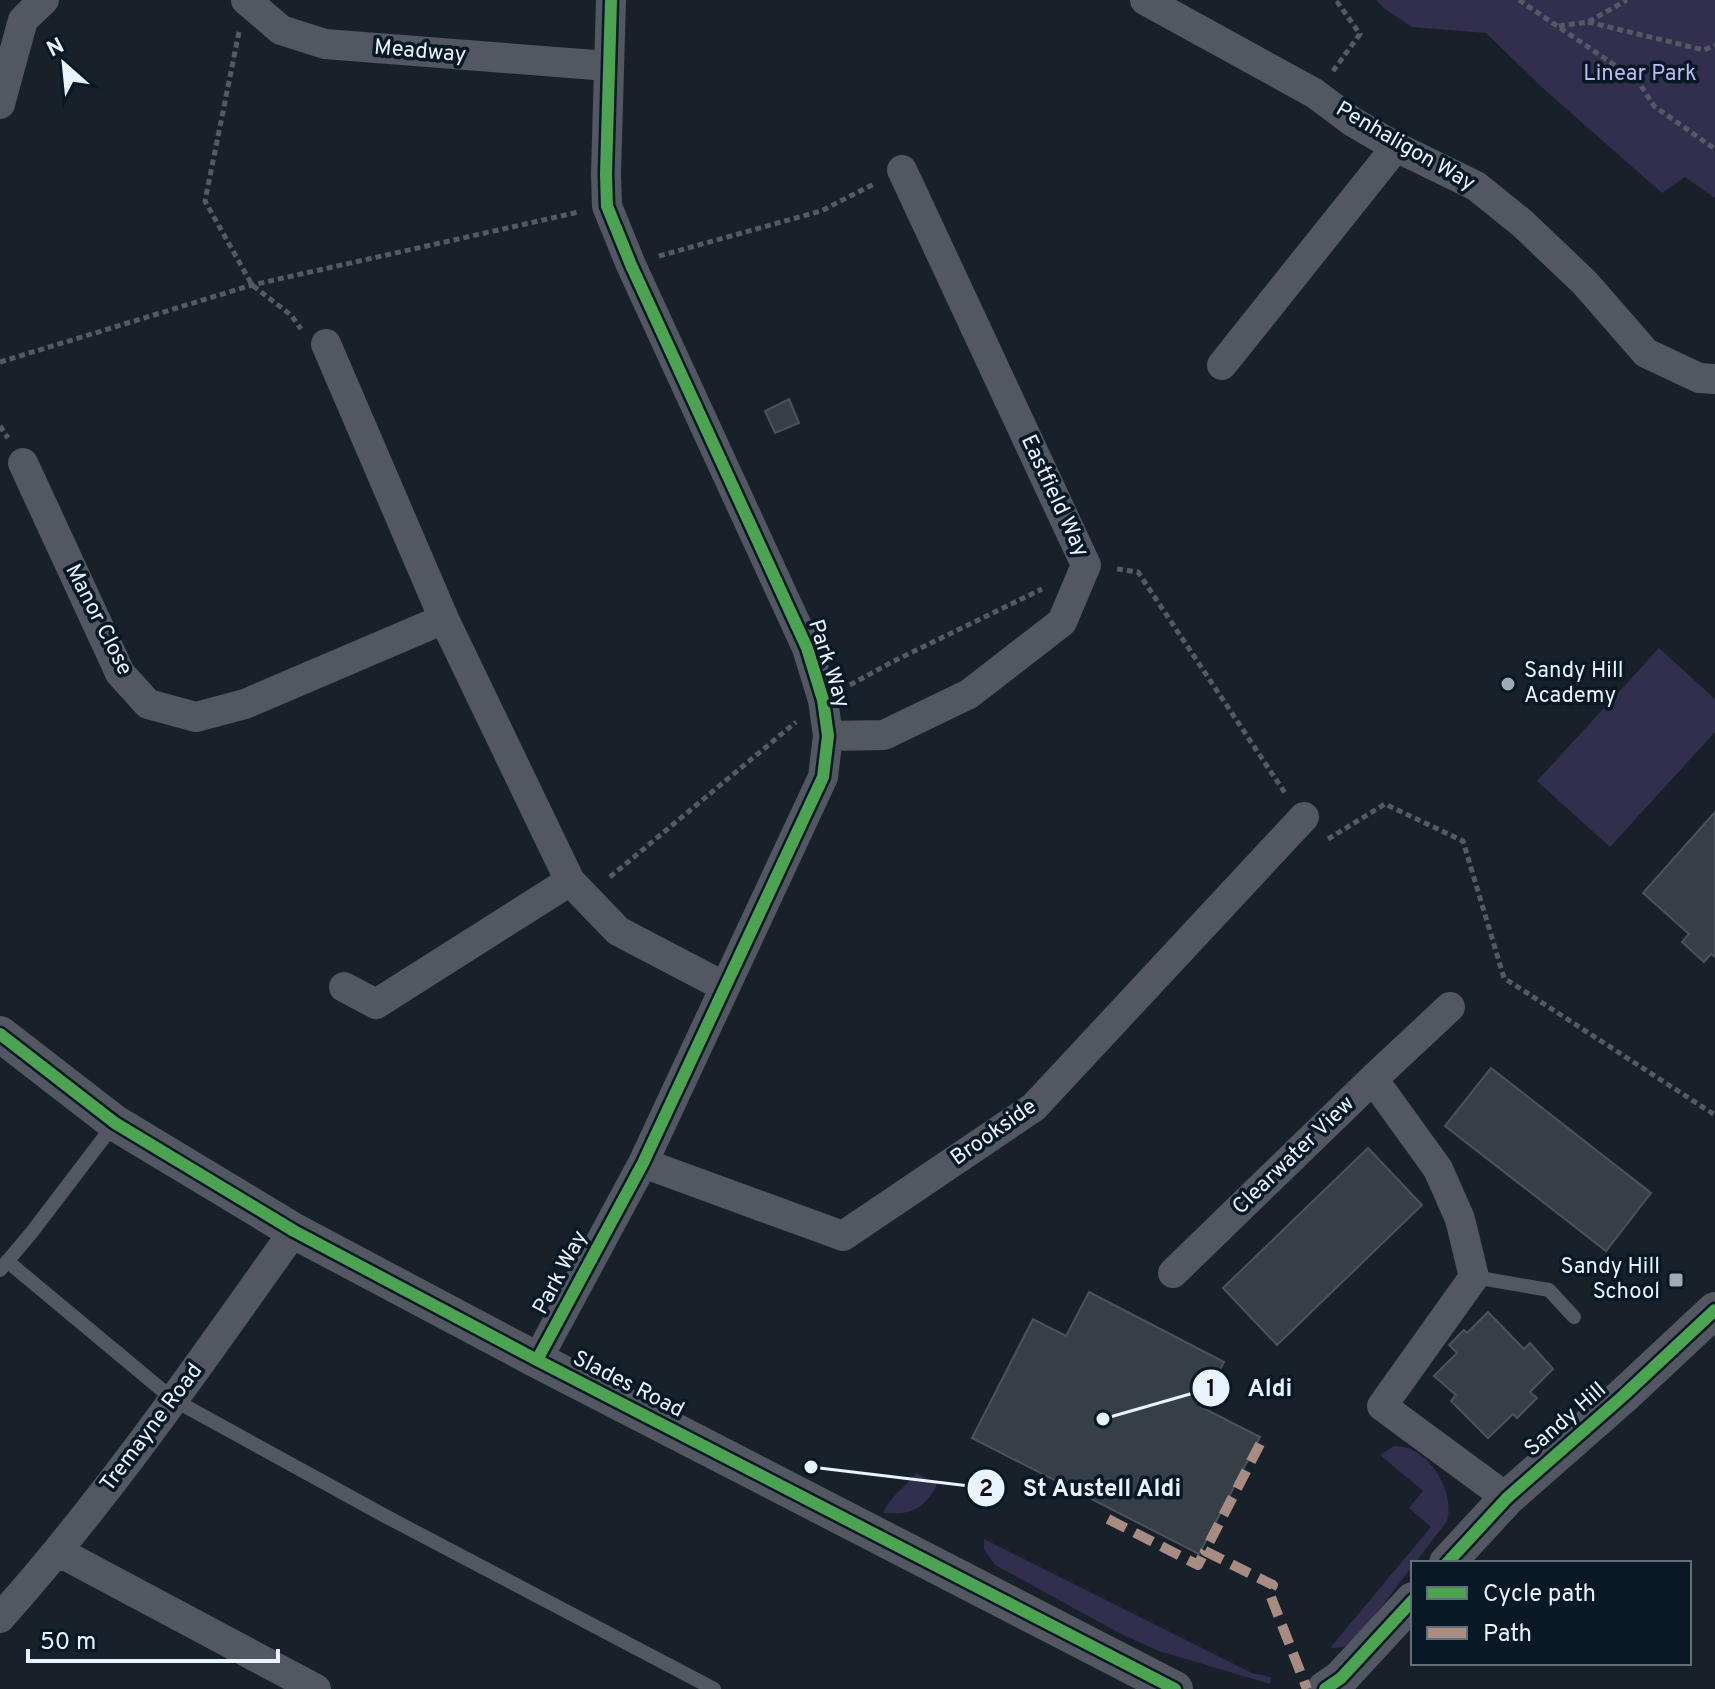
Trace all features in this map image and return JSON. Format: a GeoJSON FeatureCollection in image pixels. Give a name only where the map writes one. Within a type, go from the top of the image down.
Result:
{"type":"FeatureCollection","features":[{"type":"Feature","properties":{"kind":"street"},"geometry":{"type":"LineString","coordinates":[[0,104],[23,20],[44,0]]}},
{"type":"Feature","properties":{"kind":"street","name":"Meadway"},"geometry":{"type":"LineString","coordinates":[[246,0],[281,30],[325,44],[608,66]]}},
{"type":"Feature","properties":{"kind":"street","name":"Park Way"},"geometry":{"type":"LineString","coordinates":[[537,1360],[643,1163],[823,777],[828,736],[823,700],[807,648],[631,265],[607,206],[611,0]]}},
{"type":"Feature","properties":{"kind":"street","name":"Penhaligon Way"},"geometry":{"type":"LineString","coordinates":[[1145,0],[1314,93],[1353,122],[1396,147],[1476,186],[1522,223],[1585,283],[1646,353],[1699,378],[1715,379]]}},
{"type":"Feature","properties":{"kind":"street"},"geometry":{"type":"LineString","coordinates":[[1222,365],[1396,147]]}},
{"type":"Feature","properties":{"kind":"street","name":"Eastfield Way"},"geometry":{"type":"LineString","coordinates":[[828,736],[884,735],[969,694],[1062,622],[1086,565],[902,170]]}},
{"type":"Feature","properties":{"kind":"street"},"geometry":{"type":"LineString","coordinates":[[326,344],[444,619],[577,889],[618,931],[725,987]]}},
{"type":"Feature","properties":{"kind":"street","name":"Manor Close"},"geometry":{"type":"LineString","coordinates":[[23,463],[120,673],[148,704],[196,717],[245,704],[444,619]]}},
{"type":"Feature","properties":{"kind":"street","name":"Brookside"},"geometry":{"type":"LineString","coordinates":[[643,1163],[843,1236],[1034,1107],[1304,817]]}},
{"type":"Feature","properties":{"kind":"street"},"geometry":{"type":"LineString","coordinates":[[344,987],[376,1004],[577,889]]}},
{"type":"Feature","properties":{"kind":"street"},"geometry":{"type":"LineString","coordinates":[[1373,1079],[1450,1007]]}},
{"type":"Feature","properties":{"kind":"street","name":"Slades Road"},"geometry":{"type":"LineString","coordinates":[[0,1034],[115,1123],[294,1231],[1175,1689]]}},
{"type":"Feature","properties":{"kind":"street","name":"Clearwater View"},"geometry":{"type":"LineString","coordinates":[[1173,1273],[1373,1079],[1438,1169],[1460,1219],[1474,1277]]}},
{"type":"Feature","properties":{"kind":"street","name":"Tremayne Road"},"geometry":{"type":"LineString","coordinates":[[0,1618],[59,1552],[174,1400],[294,1231]]}},
{"type":"Feature","properties":{"kind":"street"},"geometry":{"type":"LineString","coordinates":[[1474,1277],[1382,1406],[1507,1498]]}},
{"type":"Feature","properties":{"kind":"street","name":"Sandy Hill"},"geometry":{"type":"LineString","coordinates":[[1449,1561],[1507,1498],[1715,1310]]}},
{"type":"Feature","properties":{"kind":"street"},"geometry":{"type":"LineString","coordinates":[[59,1552],[316,1689]]}},
{"type":"Feature","properties":{"kind":"street"},"geometry":{"type":"LineString","coordinates":[[1325,1689],[1341,1678],[1411,1602]]}},
{"type":"Feature","properties":{"kind":"lane"},"geometry":{"type":"LineString","coordinates":[[115,1123],[4,1265],[174,1400],[387,1517],[714,1689]]}},
{"type":"Feature","properties":{"kind":"lane"},"geometry":{"type":"LineString","coordinates":[[1474,1277],[1549,1290],[1574,1317]]}},
{"type":"Feature","properties":{"kind":"path"},"geometry":{"type":"LineString","coordinates":[[1314,93],[1360,34],[1338,3],[1341,0]]}},
{"type":"Feature","properties":{"kind":"path"},"geometry":{"type":"LineString","coordinates":[[1519,0],[1638,81],[1654,106],[1715,149]]}},
{"type":"Feature","properties":{"kind":"path"},"geometry":{"type":"LineString","coordinates":[[1558,27],[1588,22],[1627,0]]}},
{"type":"Feature","properties":{"kind":"path"},"geometry":{"type":"LineString","coordinates":[[1588,22],[1704,50],[1715,45]]}},
{"type":"Feature","properties":{"kind":"path"},"geometry":{"type":"LineString","coordinates":[[239,31],[205,201],[252,285],[291,315],[315,350],[326,344]]}},
{"type":"Feature","properties":{"kind":"path"},"geometry":{"type":"LineString","coordinates":[[631,265],[821,211],[902,170]]}},
{"type":"Feature","properties":{"kind":"path"},"geometry":{"type":"LineString","coordinates":[[0,362],[252,285],[607,206]]}},
{"type":"Feature","properties":{"kind":"path"},"geometry":{"type":"LineString","coordinates":[[577,889],[618,872],[823,700],[1086,565],[1138,572],[1291,803],[1326,841],[1385,804],[1463,841],[1504,978],[1715,1115]]}},
{"type":"Feature","properties":{"kind":"green space","name":"Linear Park"},"geometry":{"type":"Polygon","coordinates":[[[1376,0],[1715,0],[1715,198],[1685,177],[1662,193],[1546,91],[1486,33],[1412,27],[1376,0]]]}},
{"type":"Feature","properties":{"kind":"green space"},"geometry":{"type":"Polygon","coordinates":[[[1659,648],[1715,699],[1715,732],[1610,847],[1537,781],[1659,648]]]}},
{"type":"Feature","properties":{"kind":"green space"},"geometry":{"type":"Polygon","coordinates":[[[1394,1446],[1406,1447],[1428,1461],[1447,1496],[1447,1521],[1416,1561],[1411,1561],[1411,1568],[1363,1631],[1344,1647],[1330,1648],[1431,1527],[1409,1508],[1423,1491],[1380,1455],[1394,1446]]]}},
{"type":"Feature","properties":{"kind":"green space"},"geometry":{"type":"Polygon","coordinates":[[[916,1473],[937,1484],[927,1500],[909,1512],[883,1513],[890,1502],[916,1473]]]}},
{"type":"Feature","properties":{"kind":"green space"},"geometry":{"type":"Polygon","coordinates":[[[984,1539],[1252,1673],[1271,1677],[1270,1684],[1159,1651],[1121,1634],[995,1565],[984,1549],[984,1539]]]}},
{"type":"Feature","properties":{"kind":"building"},"geometry":{"type":"Polygon","coordinates":[[[789,399],[799,423],[775,433],[765,411],[789,399]]]}},
{"type":"Feature","properties":{"kind":"building"},"geometry":{"type":"Polygon","coordinates":[[[1715,812],[1715,957],[1711,954],[1704,962],[1682,942],[1689,934],[1643,893],[1715,812]]]}},
{"type":"Feature","properties":{"kind":"building"},"geometry":{"type":"Polygon","coordinates":[[[1491,1068],[1651,1193],[1606,1251],[1445,1126],[1491,1068]]]}},
{"type":"Feature","properties":{"kind":"building"},"geometry":{"type":"Polygon","coordinates":[[[1368,1148],[1422,1205],[1277,1345],[1223,1288],[1368,1148]]]}},
{"type":"Feature","properties":{"kind":"building"},"geometry":{"type":"Polygon","coordinates":[[[1089,1292],[1224,1362],[1201,1407],[1260,1437],[1199,1554],[972,1438],[1033,1319],[1066,1336],[1089,1292]]]}},
{"type":"Feature","properties":{"kind":"building"},"geometry":{"type":"Polygon","coordinates":[[[1488,1312],[1524,1349],[1530,1343],[1553,1369],[1530,1392],[1537,1398],[1517,1418],[1513,1414],[1488,1438],[1451,1401],[1456,1395],[1434,1376],[1457,1353],[1449,1345],[1464,1330],[1467,1333],[1488,1312]]]}},
{"type":"Feature","properties":{"kind":"marked path"},"geometry":{"type":"LineString","coordinates":[[1260,1444],[1205,1551],[1273,1585],[1269,1592],[1307,1689]]}},
{"type":"Feature","properties":{"kind":"marked path"},"geometry":{"type":"LineString","coordinates":[[1108,1519],[1198,1565],[1205,1551]]}},
{"type":"Feature","properties":{"kind":"cycle path"},"geometry":{"type":"LineString","coordinates":[[537,1360],[643,1163],[823,777],[828,736],[823,700],[807,648],[631,265],[607,206],[611,0]]}},
{"type":"Feature","properties":{"kind":"cycle path"},"geometry":{"type":"LineString","coordinates":[[0,1034],[115,1123],[294,1231],[1175,1689]]}},
{"type":"Feature","properties":{"kind":"cycle path"},"geometry":{"type":"LineString","coordinates":[[1449,1561],[1507,1498],[1715,1310]]}},
{"type":"Feature","properties":{"kind":"cycle path"},"geometry":{"type":"LineString","coordinates":[[1325,1689],[1341,1678],[1411,1602]]}},
{"type":"Feature","properties":{"kind":"place","name":"Sandy Hill Academy"},"geometry":{"type":"Point","coordinates":[1508,684]}},
{"type":"Feature","properties":{"kind":"place","name":"Sandy Hill School"},"geometry":{"type":"Point","coordinates":[1676,1280]}},
{"type":"Feature","properties":{"kind":"place","name":"Aldi"},"geometry":{"type":"Point","coordinates":[1103,1419]}},
{"type":"Feature","properties":{"kind":"place","name":"St Austell Aldi"},"geometry":{"type":"Point","coordinates":[811,1467]}}]}
